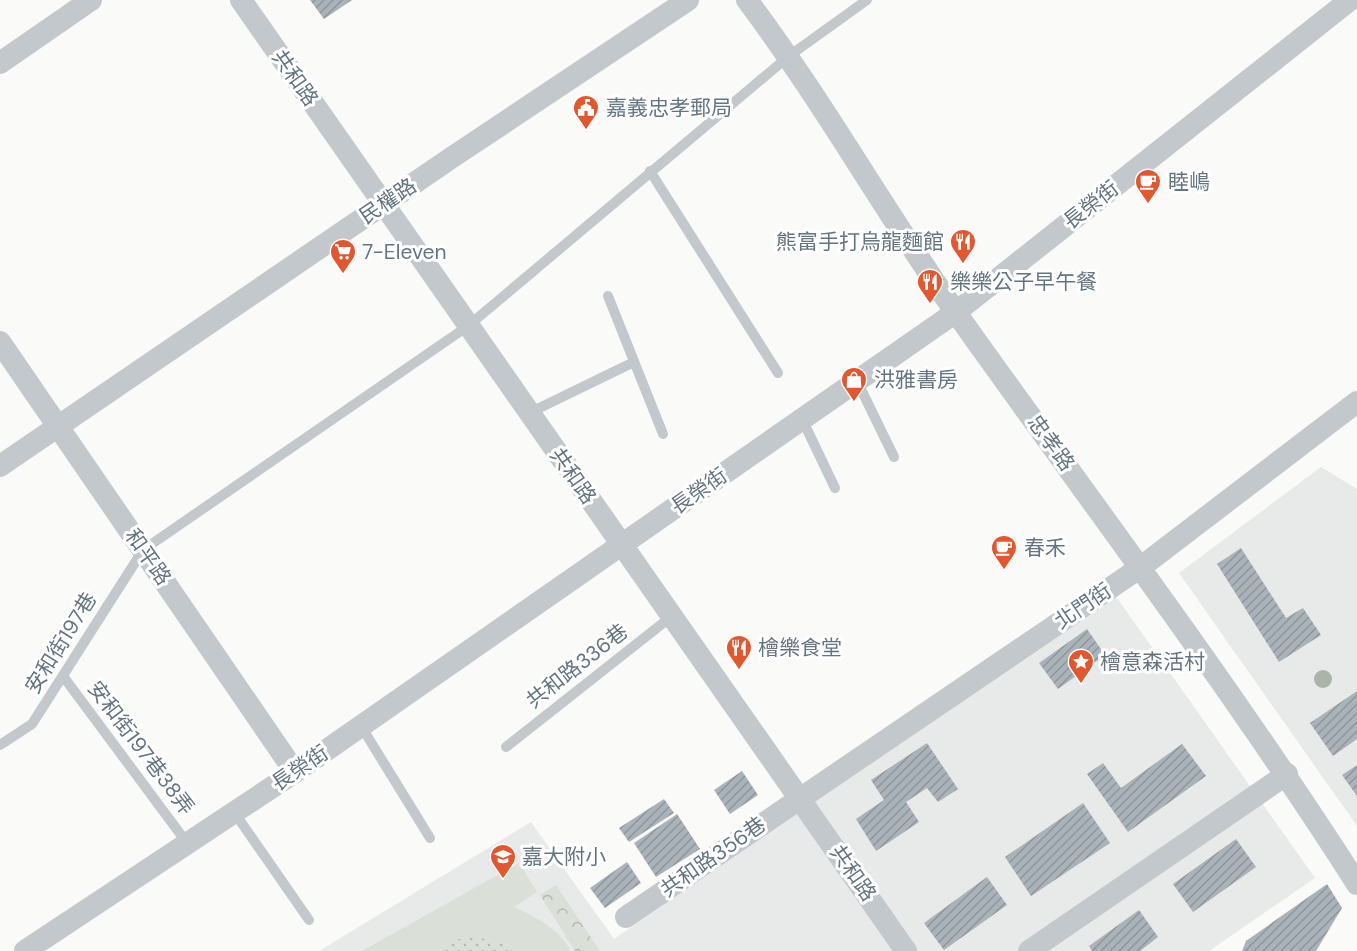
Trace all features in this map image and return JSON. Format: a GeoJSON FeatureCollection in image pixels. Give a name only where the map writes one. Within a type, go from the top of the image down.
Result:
{"type":"FeatureCollection","features":[{"type":"Feature","properties":{"kind":"street"},"geometry":{"type":"LineString","coordinates":[[0,63],[90,0]]}},
{"type":"Feature","properties":{"kind":"street","name":"共和路"},"geometry":{"type":"LineString","coordinates":[[241,0],[382,205],[906,951]]}},
{"type":"Feature","properties":{"kind":"street","name":"民權路"},"geometry":{"type":"LineString","coordinates":[[0,466],[382,205],[688,0]]}},
{"type":"Feature","properties":{"kind":"street","name":"忠孝路"},"geometry":{"type":"LineString","coordinates":[[747,0],[789,56],[956,312],[1142,567],[1287,774],[1357,884]]}},
{"type":"Feature","properties":{"kind":"street","name":"長榮街"},"geometry":{"type":"LineString","coordinates":[[25,951],[295,772],[956,312],[1350,0]]}},
{"type":"Feature","properties":{"kind":"street","name":"和平路"},"geometry":{"type":"LineString","coordinates":[[0,342],[295,772]]}},
{"type":"Feature","properties":{"kind":"street","name":"北門街"},"geometry":{"type":"LineString","coordinates":[[800,797],[1142,567],[1357,402]]}},
{"type":"Feature","properties":{"kind":"street"},"geometry":{"type":"LineString","coordinates":[[1029,951],[1287,774]]}},
{"type":"Feature","properties":{"kind":"street","name":"共和路356巷"},"geometry":{"type":"LineString","coordinates":[[626,917],[800,797]]}},
{"type":"Feature","properties":{"kind":"lane"},"geometry":{"type":"LineString","coordinates":[[143,550],[468,326],[789,56],[867,0]]}},
{"type":"Feature","properties":{"kind":"lane"},"geometry":{"type":"LineString","coordinates":[[650,171],[778,373]]}},
{"type":"Feature","properties":{"kind":"lane"},"geometry":{"type":"LineString","coordinates":[[608,296],[663,434]]}},
{"type":"Feature","properties":{"kind":"lane"},"geometry":{"type":"LineString","coordinates":[[529,413],[634,362]]}},
{"type":"Feature","properties":{"kind":"lane"},"geometry":{"type":"LineString","coordinates":[[857,381],[894,457]]}},
{"type":"Feature","properties":{"kind":"lane"},"geometry":{"type":"LineString","coordinates":[[802,419],[836,488]]}},
{"type":"Feature","properties":{"kind":"lane","name":"安和街197巷"},"geometry":{"type":"LineString","coordinates":[[0,745],[32,724],[143,550]]}},
{"type":"Feature","properties":{"kind":"lane","name":"共和路336巷"},"geometry":{"type":"LineString","coordinates":[[506,747],[672,616]]}},
{"type":"Feature","properties":{"kind":"lane","name":"安和街197巷38弄"},"geometry":{"type":"LineString","coordinates":[[63,676],[187,843]]}},
{"type":"Feature","properties":{"kind":"lane"},"geometry":{"type":"LineString","coordinates":[[361,726],[430,838]]}},
{"type":"Feature","properties":{"kind":"lane"},"geometry":{"type":"LineString","coordinates":[[234,812],[309,920]]}},
{"type":"Feature","properties":{"kind":"shaded area"},"geometry":{"type":"Polygon","coordinates":[[[1321,467],[1357,489],[1357,826],[1179,573],[1321,467]]]}},
{"type":"Feature","properties":{"kind":"shaded area","name":"檜意森活村"},"geometry":{"type":"Polygon","coordinates":[[[1115,595],[1315,878],[1209,951],[319,951],[531,822],[614,939],[1115,595]]]}},
{"type":"Feature","properties":{"kind":"green space"},"geometry":{"type":"Polygon","coordinates":[[[519,863],[537,892],[514,907],[553,930],[571,951],[518,951],[497,941],[476,937],[457,939],[437,951],[362,951],[519,863]]]}},
{"type":"Feature","properties":{"kind":"green space"},"geometry":{"type":"Polygon","coordinates":[[[556,885],[600,951],[575,951],[540,895],[556,885]]]}},
{"type":"Feature","properties":{"kind":"green space"},"geometry":{"type":"Polygon","coordinates":[[[476,937],[497,941],[518,951],[437,951],[457,939],[476,937]]]}},
{"type":"Feature","properties":{"kind":"building"},"geometry":{"type":"Polygon","coordinates":[[[310,0],[352,0],[324,19],[310,0]]]}},
{"type":"Feature","properties":{"kind":"building"},"geometry":{"type":"Polygon","coordinates":[[[1241,548],[1286,618],[1303,608],[1321,635],[1279,662],[1217,564],[1241,548]]]}},
{"type":"Feature","properties":{"kind":"building"},"geometry":{"type":"Polygon","coordinates":[[[1087,629],[1105,655],[1058,689],[1039,663],[1087,629]]]}},
{"type":"Feature","properties":{"kind":"building"},"geometry":{"type":"Polygon","coordinates":[[[1357,691],[1357,739],[1333,756],[1310,723],[1357,691]]]}},
{"type":"Feature","properties":{"kind":"building"},"geometry":{"type":"Polygon","coordinates":[[[927,743],[958,789],[938,802],[927,788],[906,802],[919,822],[876,851],[856,819],[884,800],[871,780],[927,743]]]}},
{"type":"Feature","properties":{"kind":"building"},"geometry":{"type":"Polygon","coordinates":[[[1182,744],[1206,776],[1128,832],[1087,774],[1103,763],[1121,788],[1182,744]]]}},
{"type":"Feature","properties":{"kind":"building"},"geometry":{"type":"Polygon","coordinates":[[[1357,765],[1357,796],[1342,775],[1357,765]]]}},
{"type":"Feature","properties":{"kind":"building"},"geometry":{"type":"Polygon","coordinates":[[[742,771],[758,795],[730,814],[714,790],[742,771]]]}},
{"type":"Feature","properties":{"kind":"building"},"geometry":{"type":"Polygon","coordinates":[[[664,799],[674,813],[629,842],[619,828],[664,799]]]}},
{"type":"Feature","properties":{"kind":"building"},"geometry":{"type":"Polygon","coordinates":[[[1083,803],[1110,843],[1031,896],[1005,857],[1083,803]]]}},
{"type":"Feature","properties":{"kind":"building"},"geometry":{"type":"Polygon","coordinates":[[[677,814],[700,849],[656,877],[634,843],[677,814]]]}},
{"type":"Feature","properties":{"kind":"building"},"geometry":{"type":"Polygon","coordinates":[[[1236,839],[1256,867],[1193,912],[1173,884],[1236,839]]]}},
{"type":"Feature","properties":{"kind":"building"},"geometry":{"type":"Polygon","coordinates":[[[627,862],[641,883],[605,908],[590,888],[627,862]]]}},
{"type":"Feature","properties":{"kind":"building"},"geometry":{"type":"Polygon","coordinates":[[[987,877],[1007,905],[944,950],[924,923],[987,877]]]}},
{"type":"Feature","properties":{"kind":"building"},"geometry":{"type":"Polygon","coordinates":[[[1327,884],[1342,908],[1316,951],[1242,951],[1246,941],[1327,884]]]}},
{"type":"Feature","properties":{"kind":"building"},"geometry":{"type":"Polygon","coordinates":[[[1139,910],[1158,937],[1140,951],[1092,951],[1089,946],[1139,910]]]}},
{"type":"Feature","properties":{"kind":"place","name":"嘉義忠孝郵局"},"geometry":{"type":"Point","coordinates":[586,131]}},
{"type":"Feature","properties":{"kind":"place","name":"睦嶋"},"geometry":{"type":"Point","coordinates":[1148,205]}},
{"type":"Feature","properties":{"kind":"place","name":"熊富手打烏龍麵館"},"geometry":{"type":"Point","coordinates":[963,265]}},
{"type":"Feature","properties":{"kind":"place","name":"7-Eleven"},"geometry":{"type":"Point","coordinates":[343,275]}},
{"type":"Feature","properties":{"kind":"place","name":"樂樂公子早午餐"},"geometry":{"type":"Point","coordinates":[930,305]}},
{"type":"Feature","properties":{"kind":"place","name":"洪雅書房"},"geometry":{"type":"Point","coordinates":[854,403]}},
{"type":"Feature","properties":{"kind":"place","name":"春禾"},"geometry":{"type":"Point","coordinates":[1004,571]}},
{"type":"Feature","properties":{"kind":"place","name":"檜樂食堂"},"geometry":{"type":"Point","coordinates":[739,671]}},
{"type":"Feature","properties":{"kind":"place","name":"檜意森活村"},"geometry":{"type":"Point","coordinates":[1081,685]}},
{"type":"Feature","properties":{"kind":"place","name":"嘉大附小"},"geometry":{"type":"Point","coordinates":[503,880]}}]}
